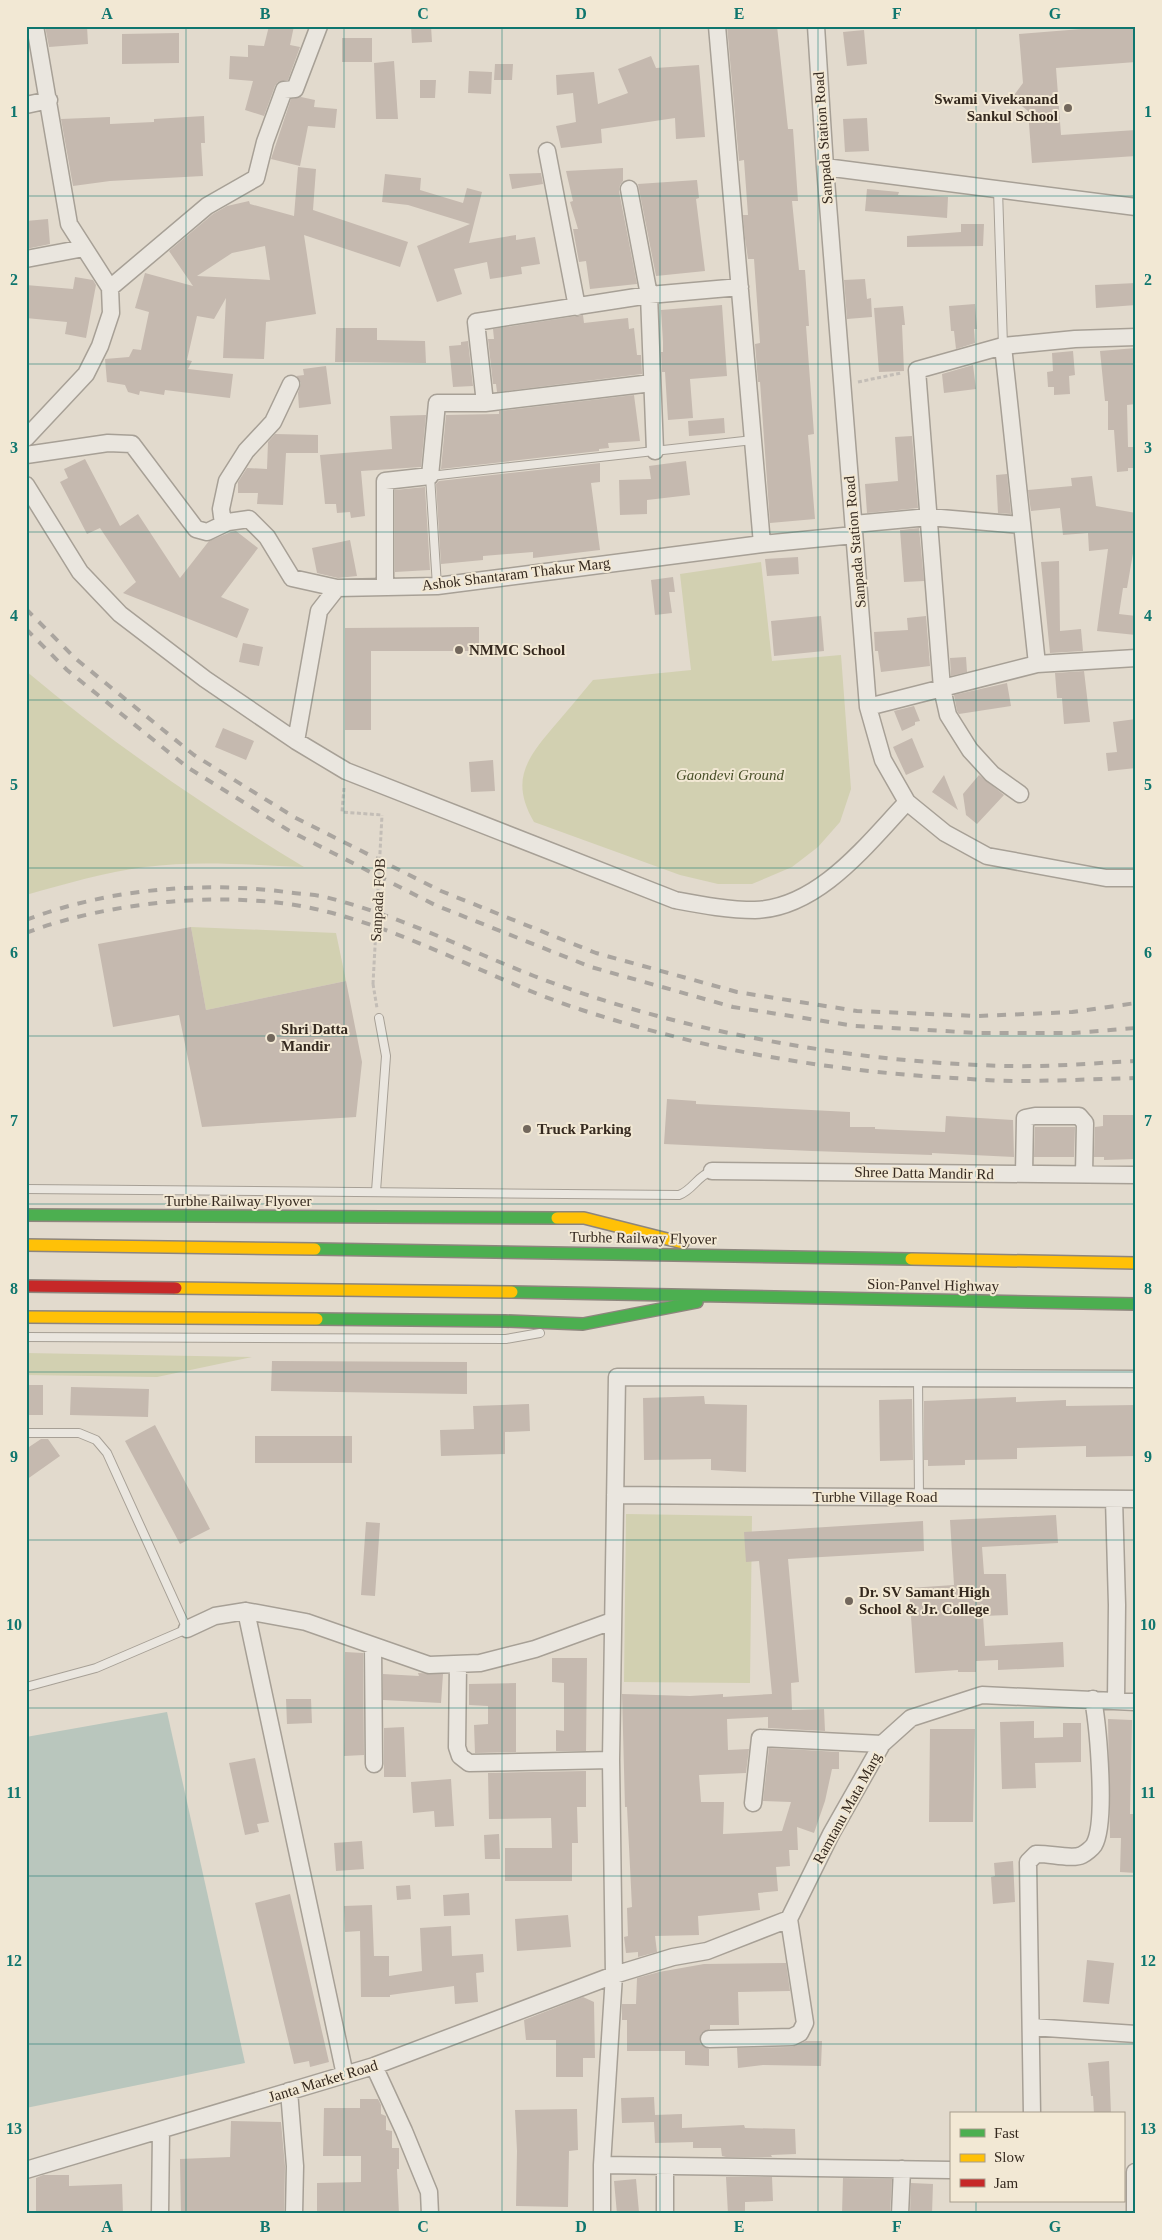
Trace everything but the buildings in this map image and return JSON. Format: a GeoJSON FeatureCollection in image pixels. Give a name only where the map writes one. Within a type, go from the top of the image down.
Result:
{"type":"FeatureCollection","features":[{"type":"Feature","properties":{"kind":"main road","name":"Turbhe Railway Flyover"},"geometry":{"type":"LineString","coordinates":[[26,1215],[584,1218],[731,1255]]}},
{"type":"Feature","properties":{"kind":"main road","name":"Turbhe Railway Flyover"},"geometry":{"type":"LineString","coordinates":[[26,1245],[731,1255]]}},
{"type":"Feature","properties":{"kind":"main road"},"geometry":{"type":"LineString","coordinates":[[628,1265],[660,1254]]}},
{"type":"Feature","properties":{"kind":"main road","name":"Sion-Panvel Highway"},"geometry":{"type":"LineString","coordinates":[[731,1255],[1136,1263]]}},
{"type":"Feature","properties":{"kind":"main road"},"geometry":{"type":"LineString","coordinates":[[26,1286],[729,1296]]}},
{"type":"Feature","properties":{"kind":"main road","name":"Sion-Panvel Highway"},"geometry":{"type":"LineString","coordinates":[[729,1296],[1136,1304]]}},
{"type":"Feature","properties":{"kind":"main road"},"geometry":{"type":"LineString","coordinates":[[26,1318],[505,1321],[583,1324],[729,1296]]}},
{"type":"Feature","properties":{"kind":"street"},"geometry":{"type":"LineString","coordinates":[[26,438],[86,374],[100,346],[111,314],[110,288],[69,224],[35,26]]}},
{"type":"Feature","properties":{"kind":"street"},"geometry":{"type":"LineString","coordinates":[[110,288],[207,206],[256,178],[265,142],[284,90],[295,89],[319,26]]}},
{"type":"Feature","properties":{"kind":"street"},"geometry":{"type":"LineString","coordinates":[[717,26],[762,544]]}},
{"type":"Feature","properties":{"kind":"street","name":"Sanpada Station Road"},"geometry":{"type":"LineString","coordinates":[[816,26],[825,167],[868,707],[882,760],[907,802],[945,833],[987,856],[1106,878],[1136,878]]}},
{"type":"Feature","properties":{"kind":"street"},"geometry":{"type":"LineString","coordinates":[[26,105],[49,100]]}},
{"type":"Feature","properties":{"kind":"street"},"geometry":{"type":"LineString","coordinates":[[547,151],[577,307]]}},
{"type":"Feature","properties":{"kind":"street"},"geometry":{"type":"LineString","coordinates":[[825,167],[1136,207]]}},
{"type":"Feature","properties":{"kind":"street"},"geometry":{"type":"LineString","coordinates":[[629,189],[649,296],[655,451]]}},
{"type":"Feature","properties":{"kind":"street"},"geometry":{"type":"LineString","coordinates":[[26,259],[84,248]]}},
{"type":"Feature","properties":{"kind":"street"},"geometry":{"type":"LineString","coordinates":[[486,403],[476,322],[649,296],[740,287]]}},
{"type":"Feature","properties":{"kind":"street"},"geometry":{"type":"LineString","coordinates":[[1020,794],[992,774],[970,750],[948,716],[942,688],[917,370],[1003,346],[1075,339],[1136,337]]}},
{"type":"Feature","properties":{"kind":"street"},"geometry":{"type":"LineString","coordinates":[[1003,346],[1037,664]]}},
{"type":"Feature","properties":{"kind":"street"},"geometry":{"type":"LineString","coordinates":[[385,587],[385,481],[430,476],[437,403],[486,403],[652,383]]}},
{"type":"Feature","properties":{"kind":"street"},"geometry":{"type":"LineString","coordinates":[[26,455],[108,443],[132,444],[196,529],[207,532],[223,524],[221,509],[227,481],[246,452],[273,422],[291,384]]}},
{"type":"Feature","properties":{"kind":"street"},"geometry":{"type":"LineString","coordinates":[[26,485],[80,572],[120,614],[205,679],[296,741],[346,771],[676,900],[716,908],[757,910],[799,900],[840,873],[907,802]]}},
{"type":"Feature","properties":{"kind":"street","name":"Ashok Shantaram Thakur Marg"},"geometry":{"type":"LineString","coordinates":[[223,524],[250,519],[267,537],[292,578],[337,588],[438,586],[762,544],[929,517],[1022,525]]}},
{"type":"Feature","properties":{"kind":"street"},"geometry":{"type":"LineString","coordinates":[[296,741],[319,611],[337,588]]}},
{"type":"Feature","properties":{"kind":"street"},"geometry":{"type":"LineString","coordinates":[[868,707],[1037,664],[1136,658]]}},
{"type":"Feature","properties":{"kind":"street"},"geometry":{"type":"LineString","coordinates":[[1024,1174],[1025,1118],[1035,1116],[1079,1116],[1085,1123],[1084,1174]]}},
{"type":"Feature","properties":{"kind":"street","name":"Shree Datta Mandir Rd"},"geometry":{"type":"LineString","coordinates":[[712,1171],[1136,1174]]}},
{"type":"Feature","properties":{"kind":"street"},"geometry":{"type":"LineString","coordinates":[[602,2214],[602,2165],[614,1975],[611,1760],[617,1377],[1136,1379]]}},
{"type":"Feature","properties":{"kind":"street","name":"Turbhe Village Road"},"geometry":{"type":"LineString","coordinates":[[615,1495],[1136,1499]]}},
{"type":"Feature","properties":{"kind":"street"},"geometry":{"type":"LineString","coordinates":[[1114,1499],[1117,1605],[1116,1701]]}},
{"type":"Feature","properties":{"kind":"street"},"geometry":{"type":"LineString","coordinates":[[187,1629],[215,1616],[246,1611],[306,1622],[428,1665],[480,1663],[535,1649],[612,1621]]}},
{"type":"Feature","properties":{"kind":"street"},"geometry":{"type":"LineString","coordinates":[[246,1611],[345,2075]]}},
{"type":"Feature","properties":{"kind":"street"},"geometry":{"type":"LineString","coordinates":[[373,1646],[374,1764]]}},
{"type":"Feature","properties":{"kind":"street"},"geometry":{"type":"LineString","coordinates":[[458,1664],[457,1747],[460,1756],[469,1764],[611,1760]]}},
{"type":"Feature","properties":{"kind":"street","name":"Ramtanu Mata Marg"},"geometry":{"type":"LineString","coordinates":[[789,1919],[831,1834],[882,1744],[911,1718],[982,1695],[1136,1702]]}},
{"type":"Feature","properties":{"kind":"street"},"geometry":{"type":"LineString","coordinates":[[1032,2112],[1028,1862],[1036,1854],[1081,1856],[1094,1846],[1099,1831],[1100,1759],[1093,1699]]}},
{"type":"Feature","properties":{"kind":"street"},"geometry":{"type":"LineString","coordinates":[[753,1803],[760,1738],[882,1744]]}},
{"type":"Feature","properties":{"kind":"street"},"geometry":{"type":"LineString","coordinates":[[614,1975],[673,1957],[707,1951],[789,1919],[805,2022],[800,2033],[792,2037],[709,2039]]}},
{"type":"Feature","properties":{"kind":"street","name":"Janta Market Road"},"geometry":{"type":"LineString","coordinates":[[26,2170],[374,2066],[614,1975]]}},
{"type":"Feature","properties":{"kind":"street"},"geometry":{"type":"LineString","coordinates":[[1030,2027],[1136,2034]]}},
{"type":"Feature","properties":{"kind":"street"},"geometry":{"type":"LineString","coordinates":[[374,2066],[429,2192],[430,2214]]}},
{"type":"Feature","properties":{"kind":"street"},"geometry":{"type":"LineString","coordinates":[[290,2091],[295,2166],[294,2214]]}},
{"type":"Feature","properties":{"kind":"street"},"geometry":{"type":"LineString","coordinates":[[160,2214],[161,2130]]}},
{"type":"Feature","properties":{"kind":"street"},"geometry":{"type":"LineString","coordinates":[[602,2165],[950,2170]]}},
{"type":"Feature","properties":{"kind":"street"},"geometry":{"type":"LineString","coordinates":[[665,2166],[665,2214]]}},
{"type":"Feature","properties":{"kind":"street"},"geometry":{"type":"LineString","coordinates":[[900,2214],[902,2169]]}},
{"type":"Feature","properties":{"kind":"street"},"geometry":{"type":"LineString","coordinates":[[1131,2172],[1135,2214]]}},
{"type":"Feature","properties":{"kind":"lane"},"geometry":{"type":"LineString","coordinates":[[998,190],[1003,346]]}},
{"type":"Feature","properties":{"kind":"lane"},"geometry":{"type":"LineString","coordinates":[[438,586],[430,476],[753,440]]}},
{"type":"Feature","properties":{"kind":"lane"},"geometry":{"type":"LineString","coordinates":[[376,1191],[386,1056],[379,1018]]}},
{"type":"Feature","properties":{"kind":"lane"},"geometry":{"type":"LineString","coordinates":[[26,1189],[678,1195],[686,1192],[702,1174],[712,1171]]}},
{"type":"Feature","properties":{"kind":"lane"},"geometry":{"type":"LineString","coordinates":[[26,1337],[506,1339],[583,1324]]}},
{"type":"Feature","properties":{"kind":"lane"},"geometry":{"type":"LineString","coordinates":[[918,1378],[918,1498]]}},
{"type":"Feature","properties":{"kind":"lane"},"geometry":{"type":"LineString","coordinates":[[26,1433],[79,1433],[96,1440],[107,1453],[187,1629],[96,1668],[26,1687]]}},
{"type":"Feature","properties":{"kind":"path"},"geometry":{"type":"LineString","coordinates":[[842,385],[917,370]]}},
{"type":"Feature","properties":{"kind":"path","name":"Sanpada FOB"},"geometry":{"type":"LineString","coordinates":[[346,771],[342,812],[382,815],[372,984],[379,1018]]}},
{"type":"Feature","properties":{"kind":"green space","name":"Gaondevi Ground"},"geometry":{"type":"Polygon","coordinates":[[[761,562],[772,661],[841,655],[851,789],[840,822],[818,847],[792,867],[752,884],[718,884],[680,875],[534,822],[523,793],[525,769],[537,747],[593,680],[691,670],[680,574],[761,562]]]}},
{"type":"Feature","properties":{"kind":"green space"},"geometry":{"type":"Polygon","coordinates":[[[26,671],[92,724],[161,774],[232,822],[304,867],[224,864],[165,865],[100,875],[26,895],[26,671]]]}},
{"type":"Feature","properties":{"kind":"green space"},"geometry":{"type":"Polygon","coordinates":[[[191,927],[336,933],[346,981],[206,1010],[191,927]]]}},
{"type":"Feature","properties":{"kind":"green space"},"geometry":{"type":"Polygon","coordinates":[[[26,1353],[252,1357],[157,1377],[26,1375],[26,1353]]]}},
{"type":"Feature","properties":{"kind":"green space"},"geometry":{"type":"Polygon","coordinates":[[[626,1514],[752,1516],[750,1683],[624,1682],[626,1514]]]}},
{"type":"Feature","properties":{"kind":"shaded area"},"geometry":{"type":"Polygon","coordinates":[[[167,1712],[245,2063],[26,2108],[26,1737],[167,1712]]]}},
{"type":"Feature","properties":{"kind":"railway"},"geometry":{"type":"LineString","coordinates":[[26,609],[76,659],[194,755],[294,817],[441,891],[596,953],[737,992],[857,1011],[978,1016],[1072,1012],[1136,1003]]}},
{"type":"Feature","properties":{"kind":"railway"},"geometry":{"type":"LineString","coordinates":[[26,629],[67,670],[187,767],[288,830],[435,905],[591,967],[733,1007],[855,1026],[979,1033],[1074,1033],[1136,1028]]}},
{"type":"Feature","properties":{"kind":"railway"},"geometry":{"type":"LineString","coordinates":[[26,920],[57,909],[89,901],[154,890],[220,887],[316,895],[379,913],[534,976],[593,997],[653,1015],[732,1034],[850,1054],[970,1065],[1026,1066],[1136,1061]]}},
{"type":"Feature","properties":{"kind":"railway"},"geometry":{"type":"LineString","coordinates":[[26,933],[59,922],[133,906],[211,900],[249,900],[286,904],[347,917],[400,935],[528,990],[609,1019],[692,1041],[757,1055],[822,1065],[920,1076],[1015,1081],[1136,1078]]}},
{"type":"Feature","properties":{"kind":"traffic: fast"},"geometry":{"type":"LineString","coordinates":[[26,1215],[557,1218]]}},
{"type":"Feature","properties":{"kind":"traffic: fast"},"geometry":{"type":"LineString","coordinates":[[315,1249],[911,1259]]}},
{"type":"Feature","properties":{"kind":"traffic: fast"},"geometry":{"type":"LineString","coordinates":[[512,1292],[1136,1304]]}},
{"type":"Feature","properties":{"kind":"traffic: fast"},"geometry":{"type":"LineString","coordinates":[[317,1319],[505,1321],[583,1324],[697,1302]]}},
{"type":"Feature","properties":{"kind":"traffic: slow"},"geometry":{"type":"LineString","coordinates":[[557,1218],[584,1218],[683,1243]]}},
{"type":"Feature","properties":{"kind":"traffic: slow"},"geometry":{"type":"LineString","coordinates":[[26,1245],[315,1249]]}},
{"type":"Feature","properties":{"kind":"traffic: slow"},"geometry":{"type":"LineString","coordinates":[[911,1259],[1136,1263]]}},
{"type":"Feature","properties":{"kind":"traffic: slow"},"geometry":{"type":"LineString","coordinates":[[176,1288],[512,1292]]}},
{"type":"Feature","properties":{"kind":"traffic: slow"},"geometry":{"type":"LineString","coordinates":[[26,1317],[317,1319]]}},
{"type":"Feature","properties":{"kind":"traffic: jam"},"geometry":{"type":"LineString","coordinates":[[26,1286],[176,1288]]}},
{"type":"Feature","properties":{"kind":"place","name":"Swami Vivekanand Sankul School"},"geometry":{"type":"Point","coordinates":[1068,108]}},
{"type":"Feature","properties":{"kind":"place","name":"NMMC School"},"geometry":{"type":"Point","coordinates":[459,650]}},
{"type":"Feature","properties":{"kind":"place","name":"Shri Datta Mandir"},"geometry":{"type":"Point","coordinates":[271,1038]}},
{"type":"Feature","properties":{"kind":"place","name":"Truck Parking"},"geometry":{"type":"Point","coordinates":[527,1129]}},
{"type":"Feature","properties":{"kind":"place","name":"Dr. SV Samant High School & Jr. College"},"geometry":{"type":"Point","coordinates":[849,1601]}}]}
